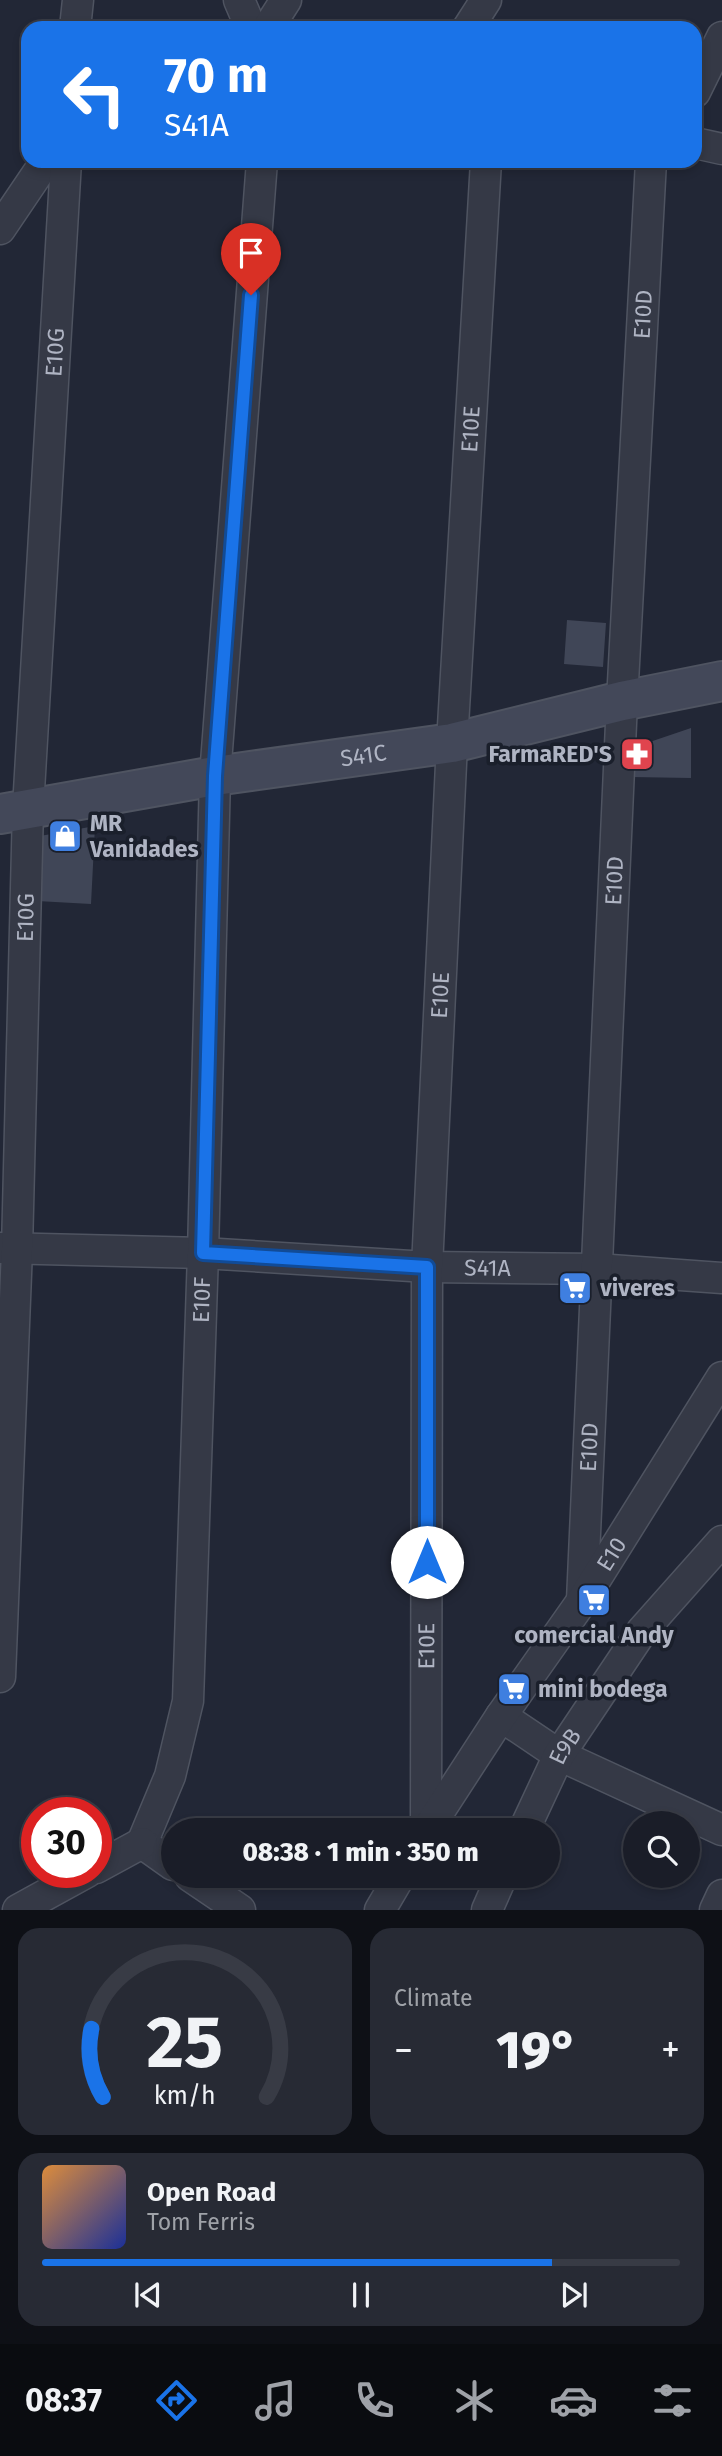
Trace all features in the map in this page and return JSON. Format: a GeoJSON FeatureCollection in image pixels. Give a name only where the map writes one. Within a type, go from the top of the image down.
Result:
{"type":"FeatureCollection","features":[{"type":"Feature","properties":{"kind":"street"},"geometry":{"type":"LineString","coordinates":[[76,21],[78,0]]}},
{"type":"Feature","properties":{"kind":"street"},"geometry":{"type":"LineString","coordinates":[[239,0],[248,21]]}},
{"type":"Feature","properties":{"kind":"street"},"geometry":{"type":"LineString","coordinates":[[272,21],[286,0]]}},
{"type":"Feature","properties":{"kind":"street"},"geometry":{"type":"LineString","coordinates":[[472,21],[486,0]]}},
{"type":"Feature","properties":{"kind":"street"},"geometry":{"type":"LineString","coordinates":[[702,78],[722,37]]}},
{"type":"Feature","properties":{"kind":"street"},"geometry":{"type":"LineString","coordinates":[[702,145],[722,149]]}},
{"type":"Feature","properties":{"kind":"street"},"geometry":{"type":"LineString","coordinates":[[0,229],[41,168]]}},
{"type":"Feature","properties":{"kind":"street","name":"E10G"},"geometry":{"type":"LineString","coordinates":[[0,1677],[14,811],[65,168]]}},
{"type":"Feature","properties":{"kind":"street","name":"E10F"},"geometry":{"type":"LineString","coordinates":[[142,1843],[170,1776],[188,1701],[215,776],[261,168]]}},
{"type":"Feature","properties":{"kind":"street","name":"E10E"},"geometry":{"type":"LineString","coordinates":[[427,1818],[427,1267],[452,743],[486,168]]}},
{"type":"Feature","properties":{"kind":"street","name":"E10D"},"geometry":{"type":"LineString","coordinates":[[582,1601],[622,701],[651,168]]}},
{"type":"Feature","properties":{"kind":"street","name":"S41C"},"geometry":{"type":"LineString","coordinates":[[14,811],[215,776],[452,743],[622,701],[722,681]]}},
{"type":"Feature","properties":{"kind":"street","name":"S41A"},"geometry":{"type":"LineString","coordinates":[[9,1249],[203,1253],[427,1267],[597,1269],[722,1278]]}},
{"type":"Feature","properties":{"kind":"street","name":"E10"},"geometry":{"type":"LineString","coordinates":[[435,1818],[501,1716],[582,1601],[722,1377]]}},
{"type":"Feature","properties":{"kind":"street","name":"E9B"},"geometry":{"type":"LineString","coordinates":[[530,1818],[559,1755],[642,1631],[722,1541]]}},
{"type":"Feature","properties":{"kind":"street"},"geometry":{"type":"LineString","coordinates":[[501,1716],[559,1755],[722,1830]]}},
{"type":"Feature","properties":{"kind":"street"},"geometry":{"type":"LineString","coordinates":[[112,1859],[142,1843],[161,1856]]}},
{"type":"Feature","properties":{"kind":"street"},"geometry":{"type":"LineString","coordinates":[[18,1910],[58,1888]]}},
{"type":"Feature","properties":{"kind":"street"},"geometry":{"type":"LineString","coordinates":[[208,1888],[240,1910]]}},
{"type":"Feature","properties":{"kind":"street"},"geometry":{"type":"LineString","coordinates":[[380,1910],[393,1888]]}},
{"type":"Feature","properties":{"kind":"street"},"geometry":{"type":"LineString","coordinates":[[487,1910],[497,1888]]}},
{"type":"Feature","properties":{"kind":"street"},"geometry":{"type":"LineString","coordinates":[[715,1910],[722,1895]]}},
{"type":"Feature","properties":{"kind":"building"},"geometry":{"type":"Polygon","coordinates":[[[567,620],[606,623],[603,667],[564,664],[567,620]]]}},
{"type":"Feature","properties":{"kind":"building"},"geometry":{"type":"Polygon","coordinates":[[[691,728],[691,778],[631,777],[632,748],[691,728]]]}},
{"type":"Feature","properties":{"kind":"building"},"geometry":{"type":"Polygon","coordinates":[[[95,826],[91,904],[37,901],[40,836],[95,826]]]}},
{"type":"Feature","properties":{"kind":"place","name":"FarmaRED'S"},"geometry":{"type":"Point","coordinates":[637,754]}},
{"type":"Feature","properties":{"kind":"place","name":"MR Vanidades"},"geometry":{"type":"Point","coordinates":[65,836]}},
{"type":"Feature","properties":{"kind":"place","name":"viveres"},"geometry":{"type":"Point","coordinates":[575,1288]}},
{"type":"Feature","properties":{"kind":"place","name":"comercial Andy"},"geometry":{"type":"Point","coordinates":[594,1600]}},
{"type":"Feature","properties":{"kind":"place","name":"mini bodega"},"geometry":{"type":"Point","coordinates":[514,1689]}},
{"type":"Feature","properties":{"kind":"route"},"geometry":{"type":"LineString","coordinates":[[251,295],[215,776],[203,1253],[427,1267],[427,1562]]}}]}
